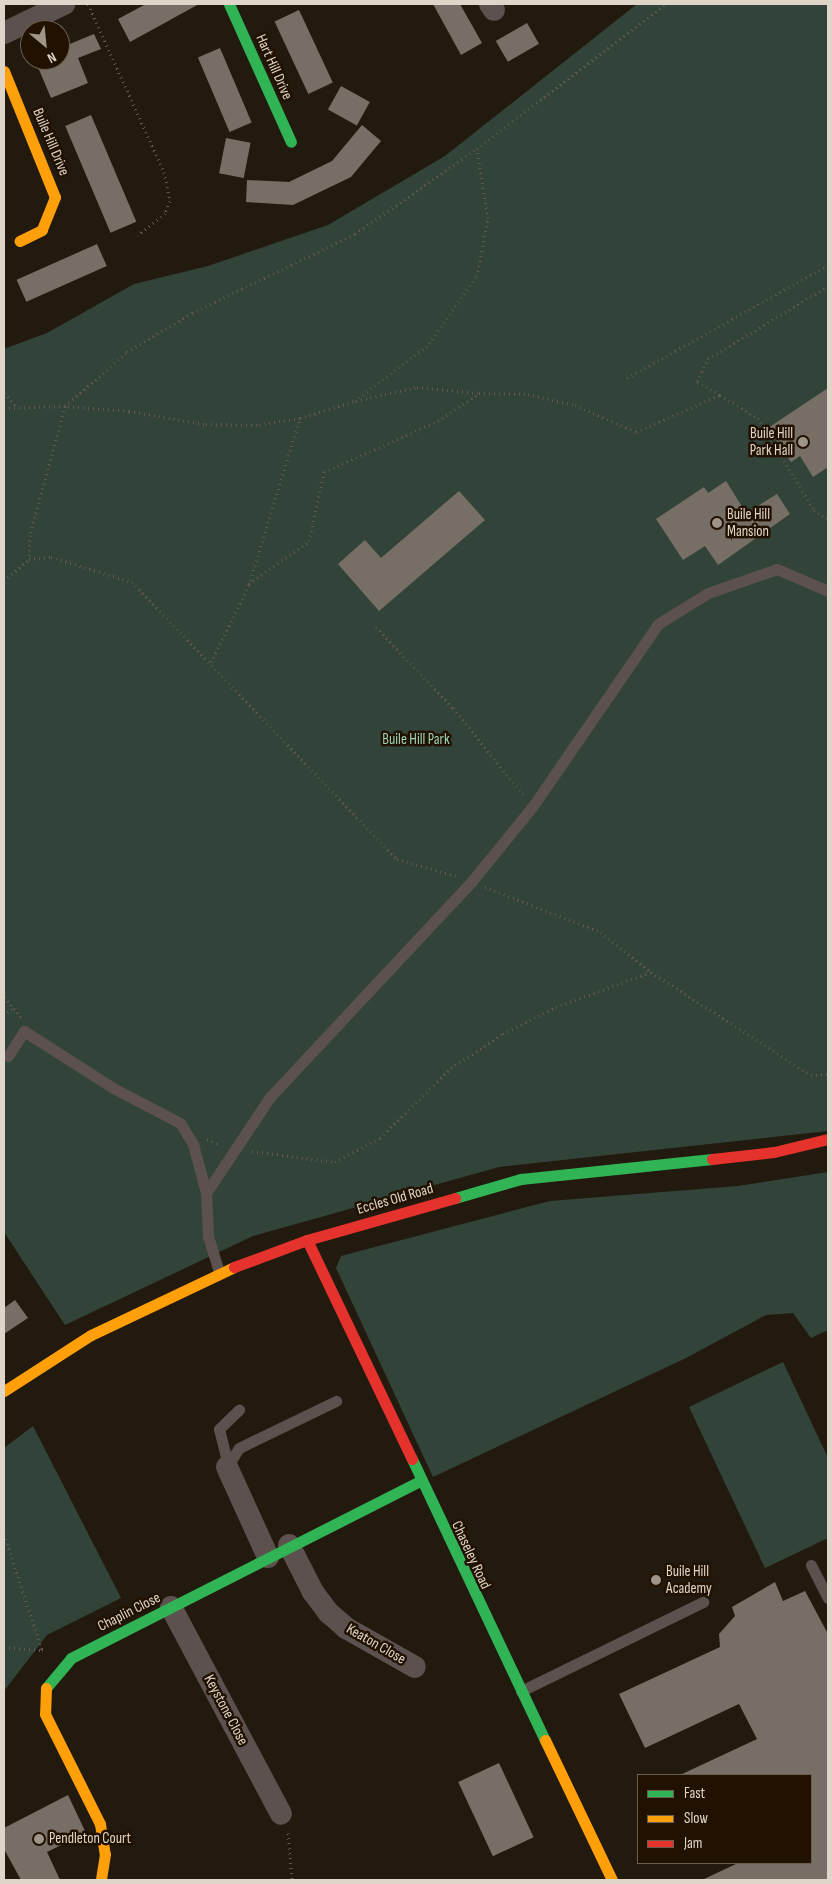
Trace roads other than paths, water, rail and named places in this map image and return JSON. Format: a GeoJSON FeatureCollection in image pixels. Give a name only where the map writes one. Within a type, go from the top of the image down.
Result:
{"type":"FeatureCollection","features":[{"type":"Feature","properties":{"kind":"street"},"geometry":{"type":"LineString","coordinates":[[4,33],[64,4]]}},
{"type":"Feature","properties":{"kind":"street","name":"Hart Hill Drive"},"geometry":{"type":"LineString","coordinates":[[229,4],[292,142]]}},
{"type":"Feature","properties":{"kind":"street","name":"Buile Hill Drive"},"geometry":{"type":"LineString","coordinates":[[4,71],[55,197],[42,230],[19,241]]}},
{"type":"Feature","properties":{"kind":"street","name":"Eccles Old Road"},"geometry":{"type":"LineString","coordinates":[[4,1391],[91,1335],[219,1272],[307,1240],[521,1179],[774,1152],[828,1139]]}},
{"type":"Feature","properties":{"kind":"street","name":"Chaseley Road"},"geometry":{"type":"LineString","coordinates":[[307,1240],[519,1691],[612,1880]]}},
{"type":"Feature","properties":{"kind":"street"},"geometry":{"type":"LineString","coordinates":[[227,1464],[268,1557]]}},
{"type":"Feature","properties":{"kind":"street","name":"Chaplin Close"},"geometry":{"type":"LineString","coordinates":[[101,1880],[105,1854],[100,1824],[53,1735],[45,1714],[43,1693],[71,1658],[289,1545],[420,1481]]}},
{"type":"Feature","properties":{"kind":"street","name":"Keaton Close"},"geometry":{"type":"LineString","coordinates":[[289,1545],[312,1592],[330,1613],[346,1628],[415,1667]]}},
{"type":"Feature","properties":{"kind":"street","name":"Keystone Close"},"geometry":{"type":"LineString","coordinates":[[171,1607],[281,1814]]}},
{"type":"Feature","properties":{"kind":"lane"},"geometry":{"type":"LineString","coordinates":[[206,1193],[270,1097],[472,880],[533,806],[658,624],[708,593],[777,569],[828,591]]}},
{"type":"Feature","properties":{"kind":"lane"},"geometry":{"type":"LineString","coordinates":[[8,1056],[24,1031],[185,1129],[206,1193],[208,1237],[219,1272]]}},
{"type":"Feature","properties":{"kind":"lane"},"geometry":{"type":"LineString","coordinates":[[227,1464],[239,1448],[336,1402]]}},
{"type":"Feature","properties":{"kind":"lane"},"geometry":{"type":"LineString","coordinates":[[227,1464],[219,1429],[239,1410]]}},
{"type":"Feature","properties":{"kind":"lane"},"geometry":{"type":"LineString","coordinates":[[811,1565],[828,1598]]}},
{"type":"Feature","properties":{"kind":"lane"},"geometry":{"type":"LineString","coordinates":[[519,1691],[703,1602]]}},
{"type":"Feature","properties":{"kind":"place","name":"Buile Hill Park Hall"},"geometry":{"type":"Point","coordinates":[803,442]}},
{"type":"Feature","properties":{"kind":"place","name":"Buile Hill Mansion"},"geometry":{"type":"Point","coordinates":[717,523]}},
{"type":"Feature","properties":{"kind":"place","name":"Buile Hill Academy"},"geometry":{"type":"Point","coordinates":[656,1580]}},
{"type":"Feature","properties":{"kind":"place","name":"Pendleton Court"},"geometry":{"type":"Point","coordinates":[39,1839]}},
{"type":"Feature","properties":{"kind":"park label","name":"Buile Hill Park"},"geometry":{"type":"Point","coordinates":[416,740]}}]}
